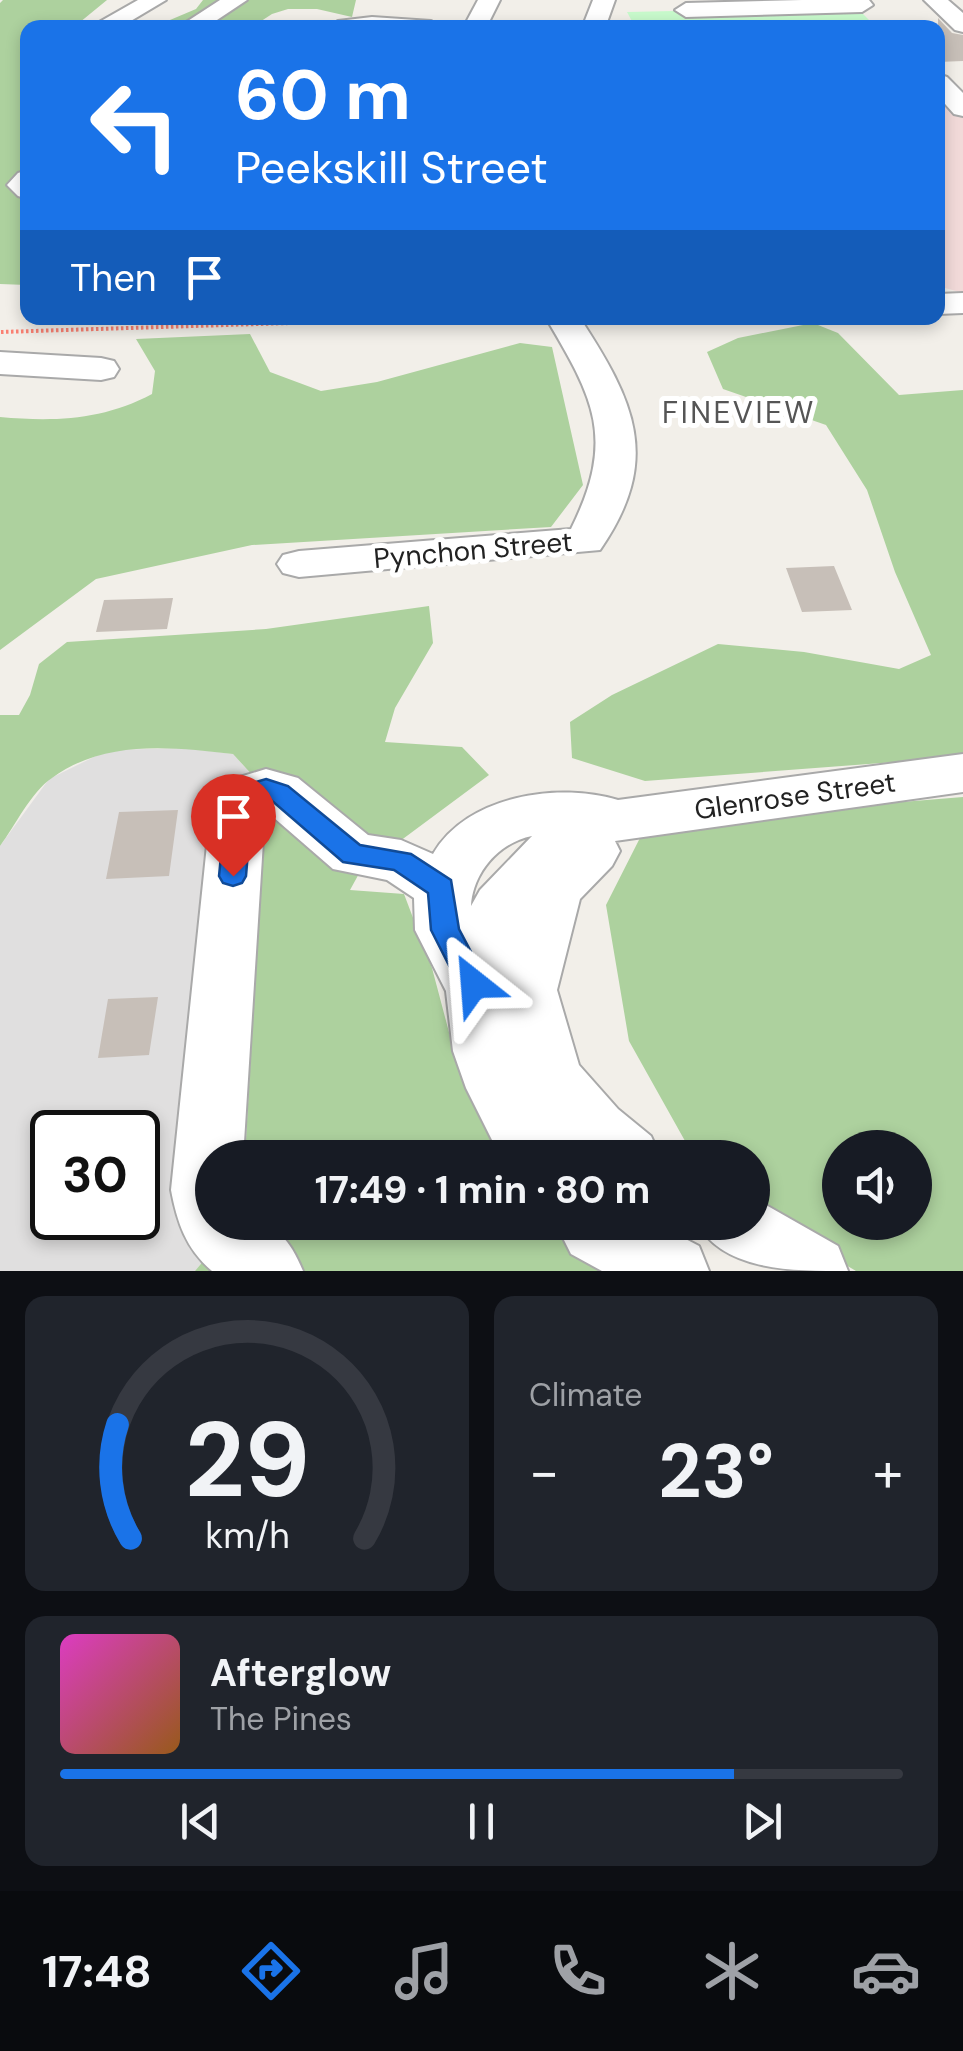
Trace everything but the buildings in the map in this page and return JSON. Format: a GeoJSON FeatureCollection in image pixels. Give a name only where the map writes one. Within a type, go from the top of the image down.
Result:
{"type":"FeatureCollection","features":[{"type":"Feature","properties":{"kind":"street"},"geometry":{"type":"LineString","coordinates":[[116,20],[155,0]]}},
{"type":"Feature","properties":{"kind":"street"},"geometry":{"type":"LineString","coordinates":[[202,20],[236,0]]}},
{"type":"Feature","properties":{"kind":"street"},"geometry":{"type":"LineString","coordinates":[[934,0],[963,25]]}},
{"type":"Feature","properties":{"kind":"street"},"geometry":{"type":"LineString","coordinates":[[686,10],[753,4],[864,7]]}},
{"type":"Feature","properties":{"kind":"street"},"geometry":{"type":"LineString","coordinates":[[945,89],[963,108]]}},
{"type":"Feature","properties":{"kind":"street","name":"Pynchon Street"},"geometry":{"type":"LineString","coordinates":[[299,564],[586,541],[599,521],[609,482],[617,446],[615,416],[568,325]]}},
{"type":"Feature","properties":{"kind":"street"},"geometry":{"type":"LineString","coordinates":[[0,363],[102,370]]}},
{"type":"Feature","properties":{"kind":"street","name":"Glenrose Street"},"geometry":{"type":"LineString","coordinates":[[530,1140],[502,1092],[480,1036],[474,984],[486,932],[511,890],[572,835],[626,818],[963,774]]}},
{"type":"Feature","properties":{"kind":"street"},"geometry":{"type":"LineString","coordinates":[[210,1140],[240,797],[266,788],[279,792],[353,854],[401,861],[441,888]]}},
{"type":"Feature","properties":{"kind":"street"},"geometry":{"type":"LineString","coordinates":[[474,984],[445,930],[441,888],[472,843],[513,820],[548,815],[626,818]]}},
{"type":"Feature","properties":{"kind":"street"},"geometry":{"type":"LineString","coordinates":[[606,1140],[550,1079],[526,990],[554,890],[626,818]]}},
{"type":"Feature","properties":{"kind":"street"},"geometry":{"type":"LineString","coordinates":[[229,1240],[267,1271]]}},
{"type":"Feature","properties":{"kind":"street"},"geometry":{"type":"LineString","coordinates":[[615,1240],[673,1271]]}},
{"type":"Feature","properties":{"kind":"street"},"geometry":{"type":"LineString","coordinates":[[761,1240],[812,1271]]}},
{"type":"Feature","properties":{"kind":"path"},"geometry":{"type":"LineString","coordinates":[[0,332],[226,325]]}},
{"type":"Feature","properties":{"kind":"shaded area"},"geometry":{"type":"Polygon","coordinates":[[[945,99],[963,115],[963,293],[945,288],[945,99]]]}},
{"type":"Feature","properties":{"kind":"shaded area"},"geometry":{"type":"Polygon","coordinates":[[[184,748],[233,754],[266,790],[246,1140],[195,1140],[195,1240],[221,1240],[195,1271],[0,1271],[0,846],[49,779],[108,750],[184,748]]]}},
{"type":"Feature","properties":{"kind":"green space"},"geometry":{"type":"Polygon","coordinates":[[[107,0],[83,20],[20,20],[20,285],[0,284],[0,3],[107,0]]]}},
{"type":"Feature","properties":{"kind":"green space"},"geometry":{"type":"Polygon","coordinates":[[[203,0],[356,0],[352,17],[317,9],[288,9],[263,20],[170,20],[196,9],[203,0]]]}},
{"type":"Feature","properties":{"kind":"green space"},"geometry":{"type":"Polygon","coordinates":[[[856,7],[869,20],[631,20],[627,12],[856,7]]]}},
{"type":"Feature","properties":{"kind":"green space"},"geometry":{"type":"Polygon","coordinates":[[[818,325],[838,333],[899,395],[963,390],[963,753],[895,762],[645,781],[572,758],[570,722],[612,695],[718,644],[804,652],[899,669],[931,655],[895,572],[867,490],[826,425],[723,389],[707,352],[738,338],[818,325]]]}},
{"type":"Feature","properties":{"kind":"green space"},"geometry":{"type":"Polygon","coordinates":[[[250,334],[270,372],[321,391],[377,382],[520,343],[552,347],[583,485],[551,527],[252,545],[96,579],[0,650],[0,417],[78,417],[115,409],[152,394],[155,371],[136,339],[250,334]]]}},
{"type":"Feature","properties":{"kind":"green space"},"geometry":{"type":"Polygon","coordinates":[[[429,606],[433,643],[395,708],[385,742],[462,747],[489,775],[361,870],[350,890],[404,894],[432,968],[459,1070],[502,1140],[246,1140],[266,790],[233,754],[140,749],[116,751],[72,765],[44,784],[0,846],[0,715],[19,715],[39,664],[67,642],[266,629],[429,606]]]}},
{"type":"Feature","properties":{"kind":"green space"},"geometry":{"type":"Polygon","coordinates":[[[963,797],[963,1271],[856,1271],[770,1220],[770,1140],[684,1140],[629,1041],[606,905],[644,830],[792,811],[963,797]]]}},
{"type":"Feature","properties":{"kind":"green space"},"geometry":{"type":"Polygon","coordinates":[[[221,1240],[582,1240],[614,1271],[195,1271],[221,1240]]]}},
{"type":"Feature","properties":{"kind":"district","name":"FINEVIEW"},"geometry":{"type":"Point","coordinates":[739,412]}},
{"type":"Feature","properties":{"kind":"route"},"geometry":{"type":"LineString","coordinates":[[233,876],[240,797],[250,790],[266,788],[279,792],[353,854],[401,861],[441,888],[445,930],[474,984]]}}]}
